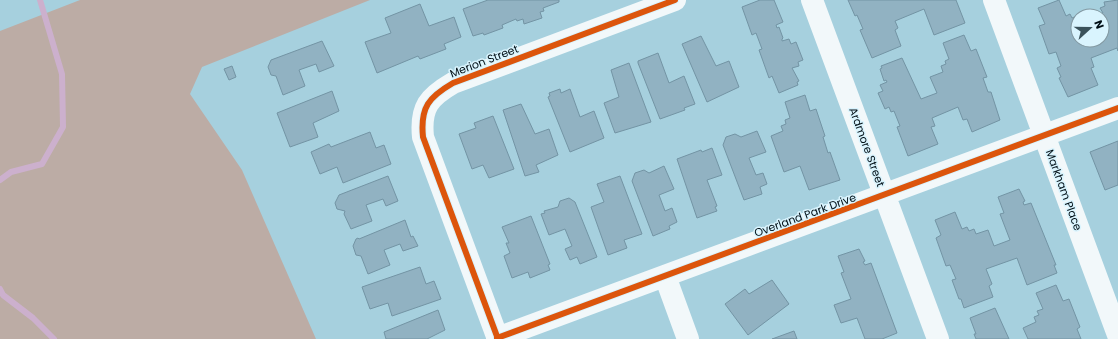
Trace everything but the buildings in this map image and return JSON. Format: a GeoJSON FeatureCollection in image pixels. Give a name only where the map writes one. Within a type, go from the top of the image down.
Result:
{"type":"FeatureCollection","features":[{"type":"Feature","properties":{"kind":"street","name":"Merion Street"},"geometry":{"type":"LineString","coordinates":[[498,339],[423,136],[422,121],[425,107],[435,94],[453,83],[675,0]]}},
{"type":"Feature","properties":{"kind":"street","name":"Ardmore Street"},"geometry":{"type":"LineString","coordinates":[[812,0],[938,339]]}},
{"type":"Feature","properties":{"kind":"street","name":"Markham Place"},"geometry":{"type":"LineString","coordinates":[[994,0],[1118,335]]}},
{"type":"Feature","properties":{"kind":"street","name":"Overland Park Drive"},"geometry":{"type":"LineString","coordinates":[[498,339],[1118,108]]}},
{"type":"Feature","properties":{"kind":"street"},"geometry":{"type":"LineString","coordinates":[[665,276],[688,339]]}},
{"type":"Feature","properties":{"kind":"shaded area"},"geometry":{"type":"Polygon","coordinates":[[[80,0],[370,0],[202,67],[190,94],[242,170],[316,339],[0,339],[0,31],[80,0]]]}},
{"type":"Feature","properties":{"kind":"waterway"},"geometry":{"type":"LineString","coordinates":[[0,180],[11,172],[42,164],[63,127],[62,74],[40,0]]}},
{"type":"Feature","properties":{"kind":"waterway"},"geometry":{"type":"LineString","coordinates":[[0,289],[3,295],[33,318],[54,339]]}},
{"type":"Feature","properties":{"kind":"cycle path"},"geometry":{"type":"LineString","coordinates":[[498,339],[423,137],[423,118],[428,104],[432,98],[453,83],[675,0]]}},
{"type":"Feature","properties":{"kind":"cycle path"},"geometry":{"type":"LineString","coordinates":[[497,338],[1118,108]]}}]}
